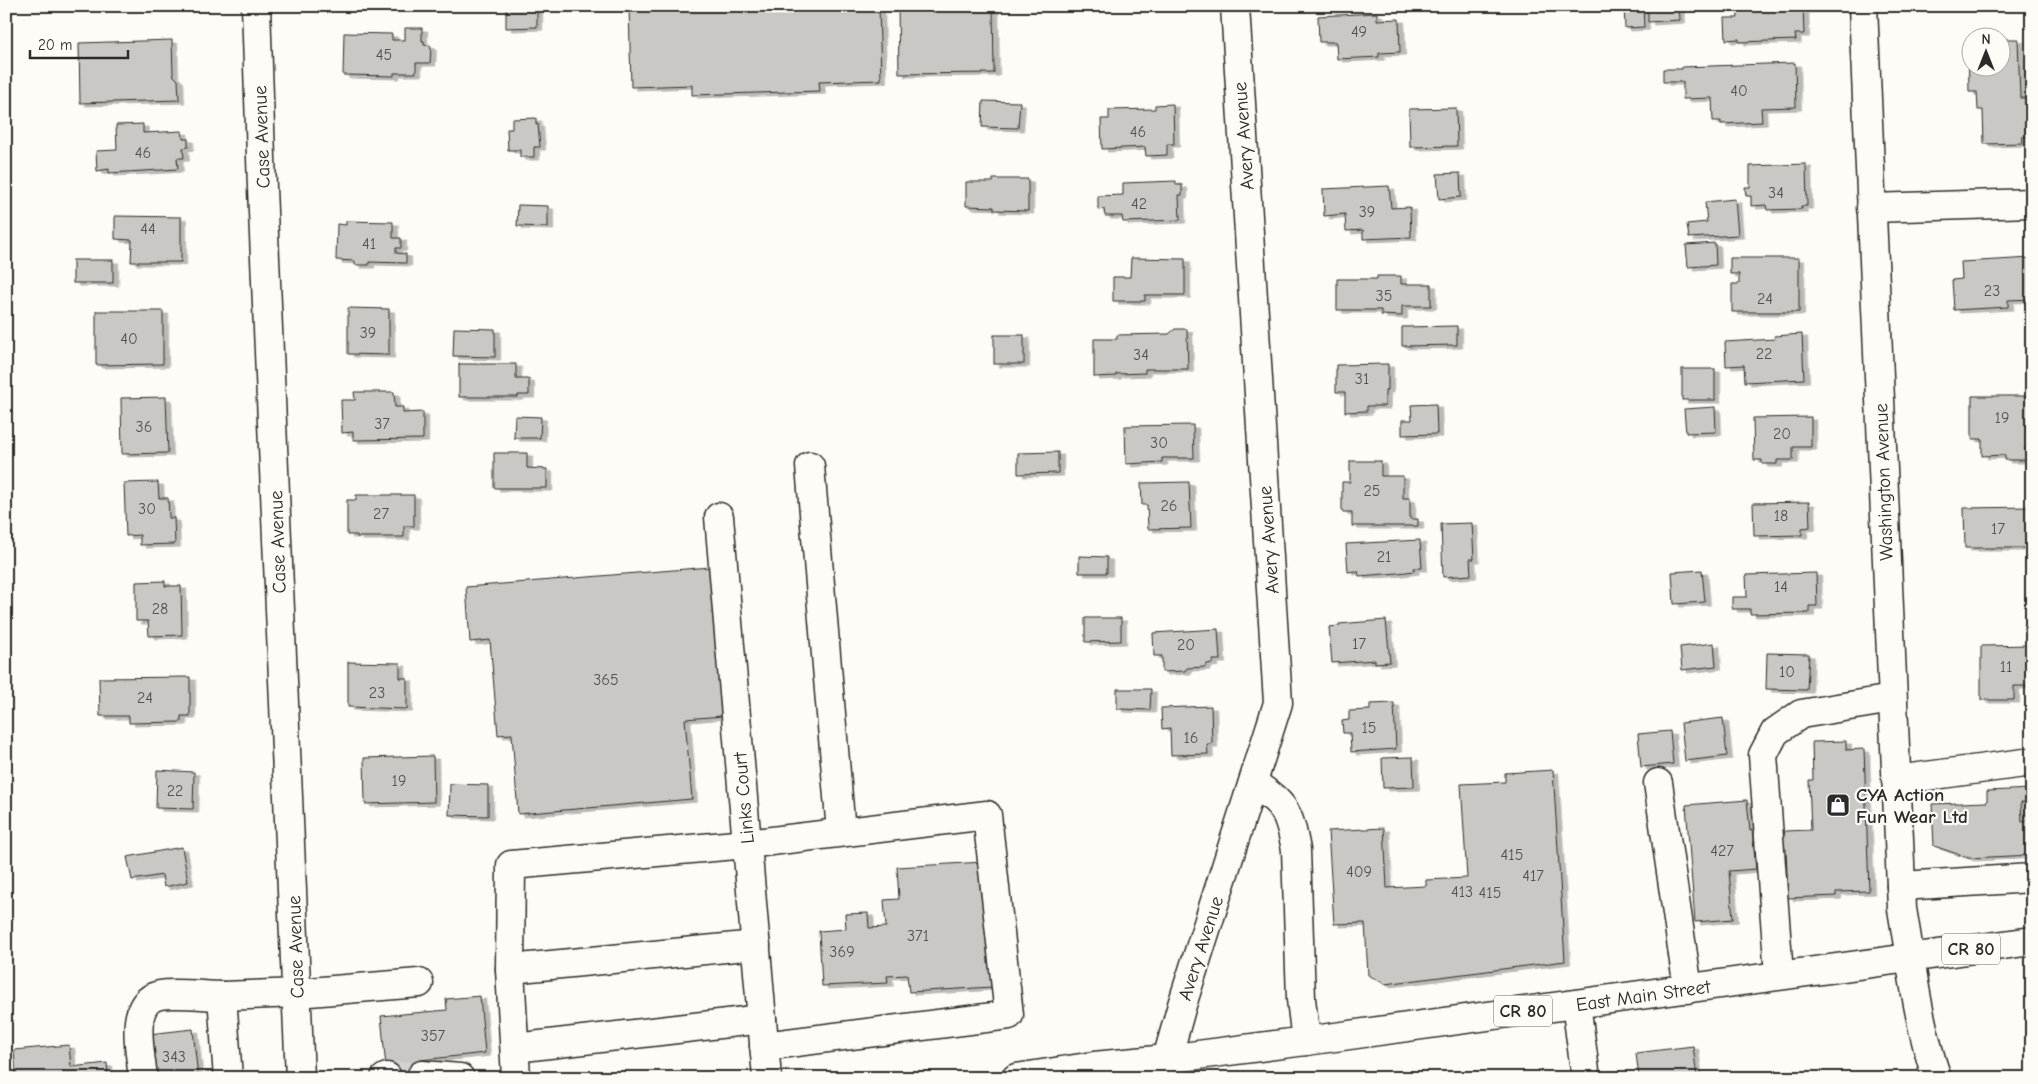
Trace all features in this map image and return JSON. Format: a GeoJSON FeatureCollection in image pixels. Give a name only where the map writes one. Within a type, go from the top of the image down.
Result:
{"type":"FeatureCollection","features":[{"type":"Feature","properties":{"kind":"street","name":"Case Avenue"},"geometry":{"type":"LineString","coordinates":[[256,6],[262,198],[300,1078]]}},
{"type":"Feature","properties":{"kind":"street","name":"Avery Avenue"},"geometry":{"type":"LineString","coordinates":[[1166,1068],[1182,1005],[1278,703],[1235,6]]}},
{"type":"Feature","properties":{"kind":"street","name":"Washington Avenue"},"geometry":{"type":"LineString","coordinates":[[1863,6],[1902,909],[1924,1034],[1937,1078]]}},
{"type":"Feature","properties":{"kind":"street"},"geometry":{"type":"LineString","coordinates":[[1871,208],[2032,203]]}},
{"type":"Feature","properties":{"kind":"street"},"geometry":{"type":"LineString","coordinates":[[810,466],[841,832]]}},
{"type":"Feature","properties":{"kind":"street","name":"Links Court"},"geometry":{"type":"LineString","coordinates":[[719,517],[767,1078]]}},
{"type":"Feature","properties":{"kind":"street"},"geometry":{"type":"LineString","coordinates":[[1779,975],[1763,755],[1774,732],[1801,714],[1892,699]]}},
{"type":"Feature","properties":{"kind":"street"},"geometry":{"type":"LineString","coordinates":[[1896,780],[2032,762]]}},
{"type":"Feature","properties":{"kind":"street"},"geometry":{"type":"LineString","coordinates":[[1253,783],[1273,796],[1283,806],[1294,835],[1301,999],[1306,1041]]}},
{"type":"Feature","properties":{"kind":"street"},"geometry":{"type":"LineString","coordinates":[[1658,783],[1688,988]]}},
{"type":"Feature","properties":{"kind":"street"},"geometry":{"type":"LineString","coordinates":[[516,1078],[510,969],[511,865],[747,844],[987,815],[1008,1016],[764,1046]]}},
{"type":"Feature","properties":{"kind":"street"},"geometry":{"type":"LineString","coordinates":[[1901,886],[2032,878]]}},
{"type":"Feature","properties":{"kind":"street","name":"East Main Street"},"geometry":{"type":"LineString","coordinates":[[1016,1078],[1094,1066],[1166,1068],[1306,1041],[2032,941]]}},
{"type":"Feature","properties":{"kind":"street"},"geometry":{"type":"LineString","coordinates":[[510,969],[756,946]]}},
{"type":"Feature","properties":{"kind":"street"},"geometry":{"type":"LineString","coordinates":[[143,1078],[138,1029],[139,1013],[150,999],[160,995],[222,996],[297,993],[419,983]]}},
{"type":"Feature","properties":{"kind":"street"},"geometry":{"type":"LineString","coordinates":[[222,996],[228,1078]]}},
{"type":"Feature","properties":{"kind":"street"},"geometry":{"type":"LineString","coordinates":[[1576,1004],[1586,1078]]}},
{"type":"Feature","properties":{"kind":"street"},"geometry":{"type":"LineString","coordinates":[[515,1048],[762,1019]]}},
{"type":"Feature","properties":{"kind":"street"},"geometry":{"type":"LineString","coordinates":[[422,1075],[460,1078]]}},
{"type":"Feature","properties":{"kind":"building"},"geometry":{"type":"Polygon","coordinates":[[[506,6],[537,6],[537,27],[506,28],[506,6]]]}},
{"type":"Feature","properties":{"kind":"building"},"geometry":{"type":"Polygon","coordinates":[[[629,6],[879,6],[881,80],[819,82],[820,91],[692,95],[692,85],[631,87],[629,6]]]}},
{"type":"Feature","properties":{"kind":"building"},"geometry":{"type":"Polygon","coordinates":[[[898,6],[993,6],[994,73],[899,74],[898,6]]]}},
{"type":"Feature","properties":{"kind":"building"},"geometry":{"type":"Polygon","coordinates":[[[1624,6],[1643,6],[1644,27],[1625,28],[1624,6]]]}},
{"type":"Feature","properties":{"kind":"building"},"geometry":{"type":"Polygon","coordinates":[[[1648,6],[1679,6],[1680,20],[1648,22],[1648,6]]]}},
{"type":"Feature","properties":{"kind":"building"},"geometry":{"type":"Polygon","coordinates":[[[1737,6],[1803,6],[1804,34],[1795,34],[1796,40],[1739,42],[1739,39],[1726,40],[1725,18],[1738,18],[1737,6]]]}},
{"type":"Feature","properties":{"kind":"building"},"geometry":{"type":"Polygon","coordinates":[[[1377,13],[1377,20],[1399,19],[1400,52],[1379,53],[1379,57],[1337,59],[1336,42],[1319,42],[1318,16],[1377,13]]]}},
{"type":"Feature","properties":{"kind":"building"},"geometry":{"type":"Polygon","coordinates":[[[405,28],[422,28],[422,41],[424,41],[424,45],[431,46],[430,63],[416,63],[416,73],[394,73],[394,76],[343,75],[344,33],[392,34],[392,40],[405,40],[405,28]]]}},
{"type":"Feature","properties":{"kind":"building"},"geometry":{"type":"Polygon","coordinates":[[[2010,39],[2018,39],[2020,98],[2032,98],[2032,136],[2022,137],[2023,143],[1984,144],[1983,110],[1978,110],[1977,92],[1969,92],[1969,78],[2010,78],[2010,39]]]}},
{"type":"Feature","properties":{"kind":"building"},"geometry":{"type":"Polygon","coordinates":[[[172,40],[173,75],[178,80],[179,100],[80,103],[79,43],[172,40]]]}},
{"type":"Feature","properties":{"kind":"building"},"geometry":{"type":"Polygon","coordinates":[[[1795,63],[1796,107],[1761,108],[1762,122],[1721,124],[1721,121],[1713,121],[1712,98],[1683,99],[1683,82],[1663,82],[1663,69],[1795,63]]]}},
{"type":"Feature","properties":{"kind":"building"},"geometry":{"type":"Polygon","coordinates":[[[983,101],[1020,102],[1018,128],[982,127],[983,101]]]}},
{"type":"Feature","properties":{"kind":"building"},"geometry":{"type":"Polygon","coordinates":[[[1173,104],[1174,144],[1167,144],[1167,155],[1146,156],[1145,147],[1102,149],[1101,119],[1109,119],[1109,110],[1155,109],[1155,105],[1173,104]]]}},
{"type":"Feature","properties":{"kind":"building"},"geometry":{"type":"Polygon","coordinates":[[[1456,108],[1457,146],[1410,147],[1409,109],[1456,108]]]}},
{"type":"Feature","properties":{"kind":"building"},"geometry":{"type":"Polygon","coordinates":[[[536,118],[540,147],[534,147],[534,157],[520,157],[520,150],[508,150],[507,129],[512,129],[512,119],[536,118]]]}},
{"type":"Feature","properties":{"kind":"building"},"geometry":{"type":"Polygon","coordinates":[[[143,124],[143,133],[182,131],[183,139],[188,139],[188,147],[183,148],[184,158],[177,158],[178,169],[109,173],[109,169],[97,171],[96,151],[117,150],[116,125],[143,124]]]}},
{"type":"Feature","properties":{"kind":"building"},"geometry":{"type":"Polygon","coordinates":[[[1806,164],[1807,206],[1801,206],[1802,209],[1767,210],[1766,205],[1751,206],[1751,196],[1746,196],[1745,187],[1750,187],[1750,166],[1806,164]]]}},
{"type":"Feature","properties":{"kind":"building"},"geometry":{"type":"Polygon","coordinates":[[[1460,173],[1461,197],[1439,199],[1437,174],[1460,173]]]}},
{"type":"Feature","properties":{"kind":"building"},"geometry":{"type":"Polygon","coordinates":[[[993,179],[1028,179],[1028,211],[994,210],[994,207],[966,206],[966,182],[993,182],[993,179]]]}},
{"type":"Feature","properties":{"kind":"building"},"geometry":{"type":"Polygon","coordinates":[[[1176,181],[1176,185],[1182,185],[1182,195],[1179,195],[1180,220],[1123,222],[1122,216],[1105,216],[1104,209],[1098,210],[1098,196],[1123,195],[1123,183],[1176,181]]]}},
{"type":"Feature","properties":{"kind":"building"},"geometry":{"type":"Polygon","coordinates":[[[1389,186],[1391,208],[1410,207],[1411,237],[1363,239],[1363,230],[1346,231],[1345,214],[1324,216],[1323,189],[1389,186]]]}},
{"type":"Feature","properties":{"kind":"building"},"geometry":{"type":"Polygon","coordinates":[[[1735,199],[1738,235],[1689,238],[1687,224],[1707,222],[1705,202],[1735,199]]]}},
{"type":"Feature","properties":{"kind":"building"},"geometry":{"type":"Polygon","coordinates":[[[518,205],[548,206],[548,227],[517,226],[518,205]]]}},
{"type":"Feature","properties":{"kind":"building"},"geometry":{"type":"Polygon","coordinates":[[[115,216],[181,217],[181,262],[131,262],[132,240],[115,239],[115,216]]]}},
{"type":"Feature","properties":{"kind":"building"},"geometry":{"type":"Polygon","coordinates":[[[346,221],[393,222],[393,238],[401,238],[401,248],[396,248],[396,253],[406,254],[406,263],[369,262],[369,265],[355,265],[355,261],[336,260],[337,224],[346,225],[346,221]]]}},
{"type":"Feature","properties":{"kind":"building"},"geometry":{"type":"Polygon","coordinates":[[[1715,243],[1716,265],[1688,267],[1686,245],[1715,243]]]}},
{"type":"Feature","properties":{"kind":"building"},"geometry":{"type":"Polygon","coordinates":[[[1131,258],[1185,259],[1185,295],[1145,295],[1145,301],[1113,301],[1113,277],[1130,277],[1131,258]]]}},
{"type":"Feature","properties":{"kind":"building"},"geometry":{"type":"Polygon","coordinates":[[[1730,258],[1799,258],[1799,312],[1732,312],[1732,284],[1739,284],[1739,274],[1730,274],[1730,258]]]}},
{"type":"Feature","properties":{"kind":"building"},"geometry":{"type":"Polygon","coordinates":[[[2032,258],[2032,299],[2008,300],[2008,307],[1954,310],[1952,280],[1962,279],[1961,262],[2032,258]]]}},
{"type":"Feature","properties":{"kind":"building"},"geometry":{"type":"Polygon","coordinates":[[[73,260],[113,260],[113,283],[73,283],[73,260]]]}},
{"type":"Feature","properties":{"kind":"building"},"geometry":{"type":"Polygon","coordinates":[[[1377,276],[1401,276],[1401,284],[1431,284],[1431,306],[1402,306],[1402,316],[1381,315],[1381,310],[1337,310],[1337,279],[1377,279],[1377,276]]]}},
{"type":"Feature","properties":{"kind":"building"},"geometry":{"type":"Polygon","coordinates":[[[348,308],[389,309],[389,355],[348,354],[348,308]]]}},
{"type":"Feature","properties":{"kind":"building"},"geometry":{"type":"Polygon","coordinates":[[[96,311],[163,311],[163,364],[96,365],[96,311]]]}},
{"type":"Feature","properties":{"kind":"building"},"geometry":{"type":"Polygon","coordinates":[[[1457,326],[1457,345],[1402,346],[1402,327],[1457,326]]]}},
{"type":"Feature","properties":{"kind":"building"},"geometry":{"type":"Polygon","coordinates":[[[454,328],[495,329],[495,357],[453,356],[454,328]]]}},
{"type":"Feature","properties":{"kind":"building"},"geometry":{"type":"Polygon","coordinates":[[[1175,329],[1187,329],[1188,369],[1145,369],[1145,373],[1094,377],[1094,339],[1117,339],[1117,335],[1169,334],[1175,329]]]}},
{"type":"Feature","properties":{"kind":"building"},"geometry":{"type":"Polygon","coordinates":[[[1802,334],[1804,379],[1745,382],[1744,365],[1726,366],[1725,342],[1775,339],[1774,336],[1802,334]]]}},
{"type":"Feature","properties":{"kind":"building"},"geometry":{"type":"Polygon","coordinates":[[[994,335],[1024,335],[1024,364],[994,364],[994,335]]]}},
{"type":"Feature","properties":{"kind":"building"},"geometry":{"type":"Polygon","coordinates":[[[459,364],[516,364],[516,379],[529,379],[529,395],[518,395],[518,397],[459,397],[459,364]]]}},
{"type":"Feature","properties":{"kind":"building"},"geometry":{"type":"Polygon","coordinates":[[[1388,364],[1388,390],[1385,390],[1385,406],[1367,406],[1367,411],[1345,412],[1345,392],[1336,392],[1336,365],[1388,364]]]}},
{"type":"Feature","properties":{"kind":"building"},"geometry":{"type":"Polygon","coordinates":[[[1682,369],[1715,369],[1715,400],[1682,400],[1682,369]]]}},
{"type":"Feature","properties":{"kind":"building"},"geometry":{"type":"Polygon","coordinates":[[[354,392],[394,392],[395,407],[403,407],[403,413],[423,412],[423,439],[353,440],[353,432],[342,433],[341,400],[355,400],[354,392]]]}},
{"type":"Feature","properties":{"kind":"building"},"geometry":{"type":"Polygon","coordinates":[[[1972,396],[2032,396],[2032,447],[2025,447],[2026,460],[2005,460],[2005,455],[1982,456],[1982,439],[1972,439],[1972,396]]]}},
{"type":"Feature","properties":{"kind":"building"},"geometry":{"type":"Polygon","coordinates":[[[166,397],[168,453],[122,454],[121,398],[166,397]]]}},
{"type":"Feature","properties":{"kind":"building"},"geometry":{"type":"Polygon","coordinates":[[[1436,404],[1437,434],[1402,435],[1402,420],[1412,420],[1411,405],[1436,404]]]}},
{"type":"Feature","properties":{"kind":"building"},"geometry":{"type":"Polygon","coordinates":[[[1715,407],[1716,432],[1686,433],[1684,409],[1715,407]]]}},
{"type":"Feature","properties":{"kind":"building"},"geometry":{"type":"Polygon","coordinates":[[[515,416],[541,417],[540,438],[514,438],[515,416]]]}},
{"type":"Feature","properties":{"kind":"building"},"geometry":{"type":"Polygon","coordinates":[[[1811,417],[1811,447],[1793,447],[1793,460],[1777,460],[1777,464],[1762,464],[1762,460],[1754,460],[1753,418],[1811,417]]]}},
{"type":"Feature","properties":{"kind":"building"},"geometry":{"type":"Polygon","coordinates":[[[1193,425],[1194,458],[1162,458],[1162,462],[1126,464],[1125,426],[1193,425]]]}},
{"type":"Feature","properties":{"kind":"building"},"geometry":{"type":"Polygon","coordinates":[[[1058,452],[1058,473],[1018,474],[1018,453],[1058,452]]]}},
{"type":"Feature","properties":{"kind":"building"},"geometry":{"type":"Polygon","coordinates":[[[494,453],[527,453],[527,468],[547,469],[547,488],[494,488],[494,453]]]}},
{"type":"Feature","properties":{"kind":"building"},"geometry":{"type":"Polygon","coordinates":[[[1350,461],[1381,461],[1381,476],[1403,476],[1403,498],[1410,498],[1410,519],[1418,519],[1418,526],[1352,526],[1352,512],[1342,512],[1342,482],[1350,482],[1350,461]]]}},
{"type":"Feature","properties":{"kind":"building"},"geometry":{"type":"Polygon","coordinates":[[[158,482],[159,498],[168,498],[169,518],[174,518],[175,544],[140,545],[140,535],[126,536],[124,483],[158,482]]]}},
{"type":"Feature","properties":{"kind":"building"},"geometry":{"type":"Polygon","coordinates":[[[1189,482],[1191,528],[1148,529],[1147,505],[1142,505],[1141,483],[1189,482]]]}},
{"type":"Feature","properties":{"kind":"building"},"geometry":{"type":"Polygon","coordinates":[[[356,495],[414,495],[414,526],[404,526],[404,537],[357,537],[357,535],[347,535],[347,500],[356,500],[356,495]]]}},
{"type":"Feature","properties":{"kind":"building"},"geometry":{"type":"Polygon","coordinates":[[[1809,502],[1810,527],[1802,528],[1802,535],[1754,536],[1753,503],[1809,502]]]}},
{"type":"Feature","properties":{"kind":"building"},"geometry":{"type":"Polygon","coordinates":[[[2032,507],[2032,548],[1965,548],[1964,508],[2032,507]]]}},
{"type":"Feature","properties":{"kind":"building"},"geometry":{"type":"Polygon","coordinates":[[[1472,523],[1474,559],[1470,559],[1471,575],[1443,577],[1441,524],[1472,523]]]}},
{"type":"Feature","properties":{"kind":"building"},"geometry":{"type":"Polygon","coordinates":[[[1420,540],[1422,568],[1413,568],[1414,571],[1359,576],[1358,571],[1348,572],[1346,544],[1420,540]]]}},
{"type":"Feature","properties":{"kind":"building"},"geometry":{"type":"Polygon","coordinates":[[[1079,556],[1107,557],[1107,573],[1079,573],[1079,556]]]}},
{"type":"Feature","properties":{"kind":"building"},"geometry":{"type":"Polygon","coordinates":[[[710,567],[722,716],[685,719],[692,799],[518,814],[512,734],[498,735],[490,640],[470,642],[466,587],[710,567]]]}},
{"type":"Feature","properties":{"kind":"building"},"geometry":{"type":"Polygon","coordinates":[[[1702,570],[1705,602],[1674,604],[1672,572],[1702,570]]]}},
{"type":"Feature","properties":{"kind":"building"},"geometry":{"type":"Polygon","coordinates":[[[1816,573],[1817,606],[1809,606],[1809,613],[1750,614],[1750,609],[1732,609],[1732,597],[1747,597],[1746,575],[1816,573]]]}},
{"type":"Feature","properties":{"kind":"building"},"geometry":{"type":"Polygon","coordinates":[[[165,581],[165,586],[181,586],[182,635],[149,636],[148,621],[136,621],[136,582],[165,581]]]}},
{"type":"Feature","properties":{"kind":"building"},"geometry":{"type":"Polygon","coordinates":[[[1085,618],[1121,618],[1121,641],[1085,642],[1085,618]]]}},
{"type":"Feature","properties":{"kind":"building"},"geometry":{"type":"Polygon","coordinates":[[[1386,620],[1390,662],[1375,663],[1375,660],[1332,663],[1329,627],[1339,626],[1339,624],[1386,620]]]}},
{"type":"Feature","properties":{"kind":"building"},"geometry":{"type":"Polygon","coordinates":[[[1218,629],[1220,660],[1213,660],[1213,663],[1207,664],[1205,667],[1187,668],[1185,671],[1162,672],[1162,656],[1154,656],[1153,633],[1218,629]]]}},
{"type":"Feature","properties":{"kind":"building"},"geometry":{"type":"Polygon","coordinates":[[[1714,643],[1716,666],[1682,670],[1680,647],[1714,643]]]}},
{"type":"Feature","properties":{"kind":"building"},"geometry":{"type":"Polygon","coordinates":[[[2032,645],[2032,686],[2014,686],[2014,700],[1981,700],[1981,646],[2032,645]]]}},
{"type":"Feature","properties":{"kind":"building"},"geometry":{"type":"Polygon","coordinates":[[[1767,653],[1809,654],[1807,690],[1766,689],[1767,653]]]}},
{"type":"Feature","properties":{"kind":"building"},"geometry":{"type":"Polygon","coordinates":[[[348,662],[400,663],[400,678],[407,678],[407,709],[348,707],[348,662]]]}},
{"type":"Feature","properties":{"kind":"building"},"geometry":{"type":"Polygon","coordinates":[[[190,677],[190,716],[181,716],[181,722],[129,723],[129,716],[100,716],[99,678],[190,677]]]}},
{"type":"Feature","properties":{"kind":"building"},"geometry":{"type":"Polygon","coordinates":[[[1117,689],[1151,689],[1150,710],[1117,709],[1117,689]]]}},
{"type":"Feature","properties":{"kind":"building"},"geometry":{"type":"Polygon","coordinates":[[[1394,703],[1396,749],[1351,752],[1350,733],[1343,733],[1342,721],[1349,720],[1349,711],[1370,710],[1370,704],[1394,703]]]}},
{"type":"Feature","properties":{"kind":"building"},"geometry":{"type":"Polygon","coordinates":[[[1211,706],[1212,744],[1207,744],[1208,754],[1171,755],[1170,728],[1162,729],[1161,708],[1211,706]]]}},
{"type":"Feature","properties":{"kind":"building"},"geometry":{"type":"Polygon","coordinates":[[[1723,718],[1727,756],[1685,761],[1681,723],[1723,718]]]}},
{"type":"Feature","properties":{"kind":"building"},"geometry":{"type":"Polygon","coordinates":[[[1670,731],[1673,764],[1641,767],[1638,734],[1670,731]]]}},
{"type":"Feature","properties":{"kind":"building","name":"CYA Action Fun Wear Ltd"},"geometry":{"type":"Polygon","coordinates":[[[1846,741],[1846,750],[1864,749],[1869,891],[1836,892],[1836,896],[1788,898],[1786,849],[1781,847],[1785,831],[1811,830],[1809,780],[1813,780],[1812,742],[1846,741]]]}},
{"type":"Feature","properties":{"kind":"building"},"geometry":{"type":"Polygon","coordinates":[[[433,756],[434,802],[365,804],[364,758],[433,756]]]}},
{"type":"Feature","properties":{"kind":"building"},"geometry":{"type":"Polygon","coordinates":[[[1413,757],[1414,787],[1383,788],[1382,758],[1413,757]]]}},
{"type":"Feature","properties":{"kind":"building"},"geometry":{"type":"Polygon","coordinates":[[[157,770],[194,772],[193,809],[156,808],[157,770]]]}},
{"type":"Feature","properties":{"kind":"building"},"geometry":{"type":"Polygon","coordinates":[[[1553,770],[1565,961],[1385,984],[1368,975],[1365,923],[1334,924],[1328,831],[1384,828],[1387,888],[1426,886],[1426,880],[1467,878],[1461,784],[1505,782],[1505,773],[1553,770]]]}},
{"type":"Feature","properties":{"kind":"building"},"geometry":{"type":"Polygon","coordinates":[[[450,784],[488,785],[488,816],[449,815],[450,784]]]}},
{"type":"Feature","properties":{"kind":"building"},"geometry":{"type":"Polygon","coordinates":[[[2032,789],[2032,802],[2021,802],[2022,822],[2032,821],[2032,855],[1969,858],[1934,846],[1932,804],[1987,802],[1987,791],[2032,789]]]}},
{"type":"Feature","properties":{"kind":"building"},"geometry":{"type":"Polygon","coordinates":[[[1747,800],[1756,869],[1729,871],[1733,919],[1695,922],[1686,805],[1747,800]]]}},
{"type":"Feature","properties":{"kind":"building"},"geometry":{"type":"Polygon","coordinates":[[[182,847],[188,882],[164,887],[162,875],[132,880],[127,857],[182,847]]]}},
{"type":"Feature","properties":{"kind":"building"},"geometry":{"type":"Polygon","coordinates":[[[984,862],[992,987],[909,992],[907,975],[887,976],[888,983],[822,986],[819,931],[846,929],[845,914],[868,913],[869,928],[886,927],[884,900],[899,899],[897,867],[984,862]]]}},
{"type":"Feature","properties":{"kind":"building"},"geometry":{"type":"Polygon","coordinates":[[[480,996],[485,1053],[421,1060],[423,1078],[387,1078],[381,1016],[447,1010],[446,999],[480,996]]]}},
{"type":"Feature","properties":{"kind":"building"},"geometry":{"type":"Polygon","coordinates":[[[193,1029],[198,1078],[154,1078],[149,1034],[193,1029]]]}},
{"type":"Feature","properties":{"kind":"building"},"geometry":{"type":"Polygon","coordinates":[[[69,1045],[71,1067],[107,1063],[108,1078],[16,1078],[14,1050],[69,1045]]]}},
{"type":"Feature","properties":{"kind":"building"},"geometry":{"type":"Polygon","coordinates":[[[1693,1046],[1697,1078],[1639,1078],[1636,1053],[1693,1046]]]}},
{"type":"Feature","properties":{"kind":"tunnel"},"geometry":{"type":"LineString","coordinates":[[387,1077],[422,1075]]}},
{"type":"Feature","properties":{"kind":"place","name":"CYA Action Fun Wear Ltd"},"geometry":{"type":"Point","coordinates":[1838,805]}}]}
